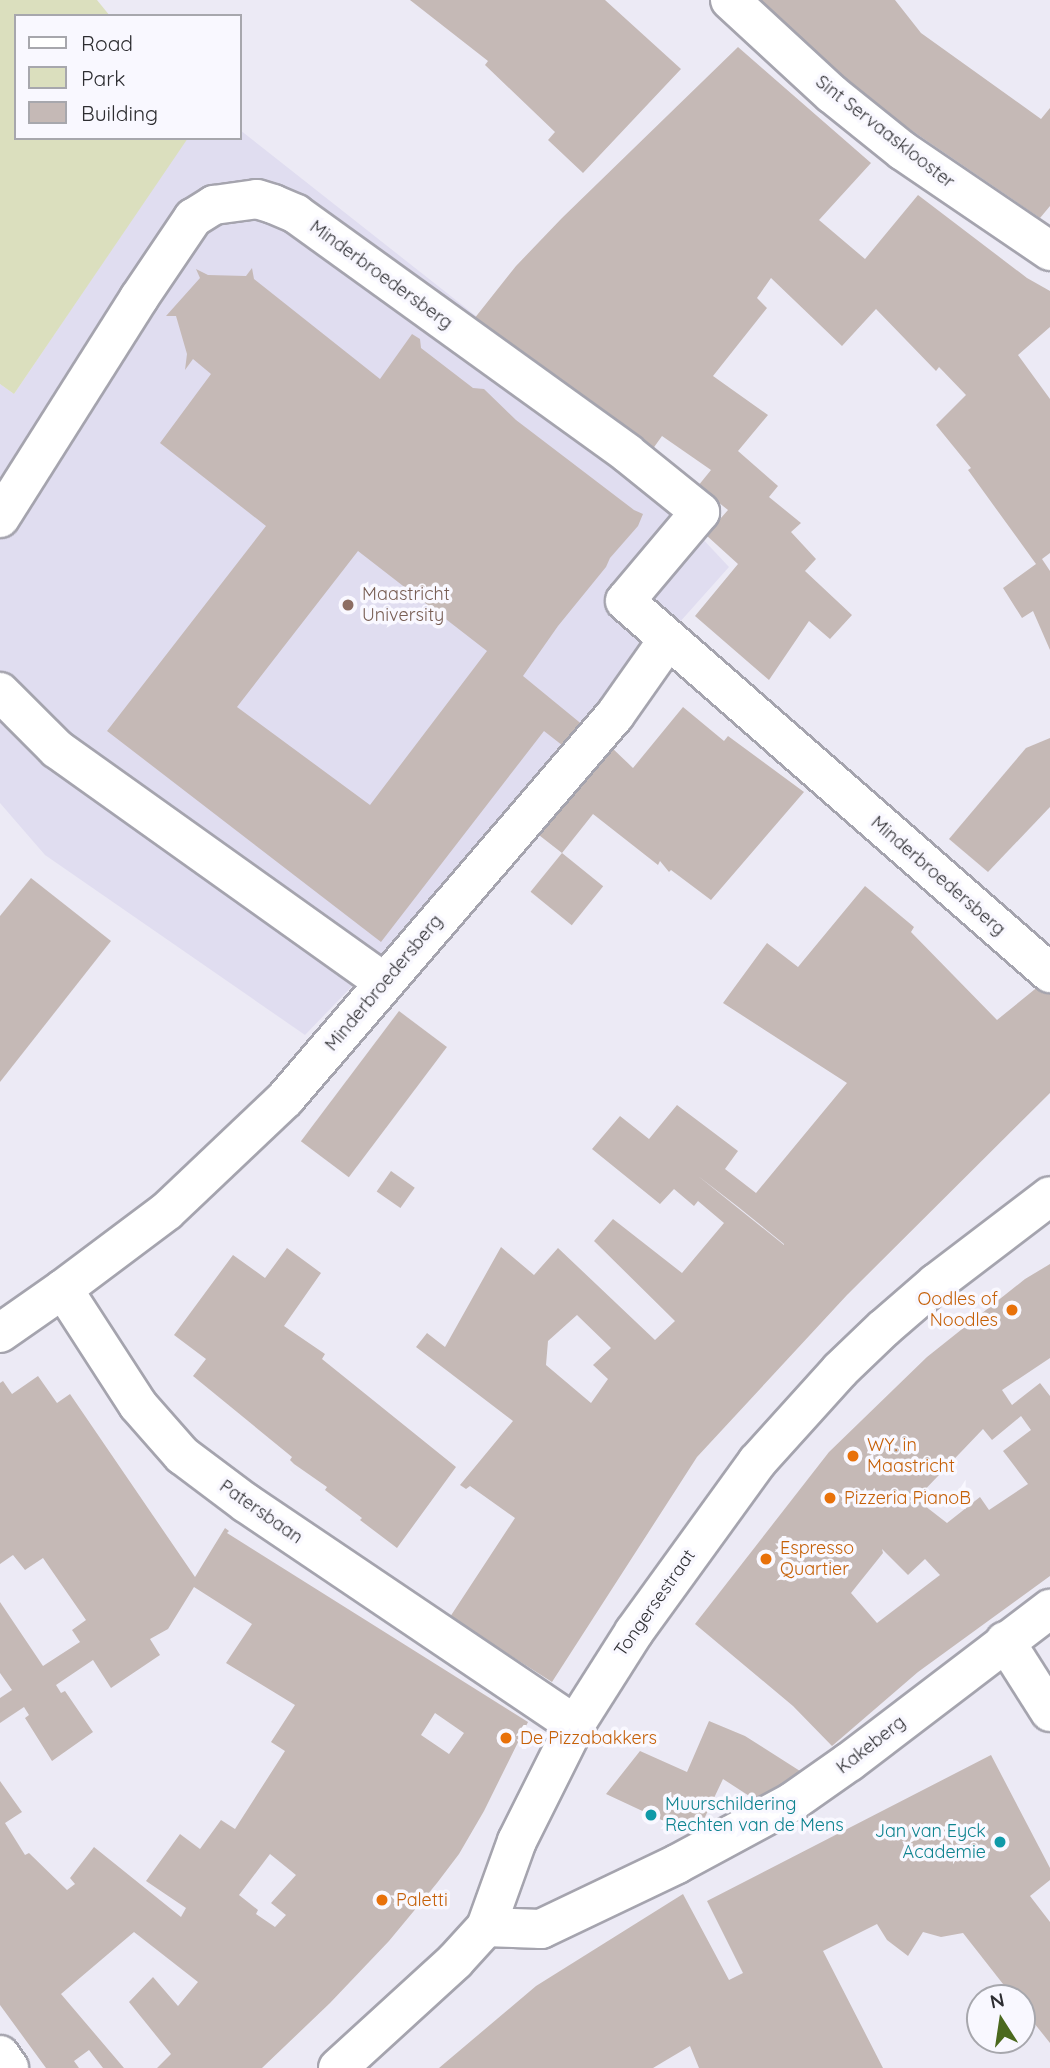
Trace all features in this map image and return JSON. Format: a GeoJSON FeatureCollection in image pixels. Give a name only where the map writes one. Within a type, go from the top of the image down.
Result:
{"type":"FeatureCollection","features":[{"type":"Feature","properties":{"kind":"street","name":"Sint Servaasklooster"},"geometry":{"type":"LineString","coordinates":[[730,0],[832,94],[903,151],[1050,251]]}},
{"type":"Feature","properties":{"kind":"street","name":"Minderbroedersberg"},"geometry":{"type":"LineString","coordinates":[[0,518],[139,298],[193,218],[214,205],[257,199],[296,214],[627,453],[700,512],[625,601],[667,641],[1050,973]]}},
{"type":"Feature","properties":{"kind":"street","name":"Minderbroedersberg"},"geometry":{"type":"LineString","coordinates":[[63,1289],[167,1212],[285,1099],[615,715],[667,641]]}},
{"type":"Feature","properties":{"kind":"street"},"geometry":{"type":"LineString","coordinates":[[0,692],[57,749],[124,795],[259,896],[384,982]]}},
{"type":"Feature","properties":{"kind":"street","name":"Tongersestraat"},"geometry":{"type":"LineString","coordinates":[[338,2068],[455,1961],[485,1927],[517,1841],[575,1725],[634,1632],[757,1462],[796,1417],[867,1345],[936,1283],[1050,1196]]}},
{"type":"Feature","properties":{"kind":"street"},"geometry":{"type":"LineString","coordinates":[[0,1333],[63,1289]]}},
{"type":"Feature","properties":{"kind":"street","name":"Patersbaan"},"geometry":{"type":"LineString","coordinates":[[63,1289],[138,1405],[182,1455],[246,1503],[575,1725]]}},
{"type":"Feature","properties":{"kind":"street","name":"Kakeberg"},"geometry":{"type":"LineString","coordinates":[[485,1927],[541,1929],[677,1864],[792,1802],[849,1762],[1050,1609]]}},
{"type":"Feature","properties":{"kind":"street"},"geometry":{"type":"LineString","coordinates":[[1005,1641],[1050,1712]]}},
{"type":"Feature","properties":{"kind":"street"},"geometry":{"type":"LineString","coordinates":[[0,2055],[9,2068]]}},
{"type":"Feature","properties":{"kind":"shaded area","name":"Maastricht University"},"geometry":{"type":"Polygon","coordinates":[[[242,132],[721,509],[710,518],[699,535],[729,567],[662,642],[597,732],[305,1035],[45,855],[0,803],[0,384],[14,394],[186,140],[242,140],[242,132]]]}},
{"type":"Feature","properties":{"kind":"green space"},"geometry":{"type":"Polygon","coordinates":[[[0,0],[97,0],[108,14],[14,14],[14,140],[187,140],[14,394],[0,384],[0,0]]]}},
{"type":"Feature","properties":{"kind":"building"},"geometry":{"type":"Polygon","coordinates":[[[410,0],[605,0],[681,69],[583,173],[548,140],[555,132],[485,65],[488,61],[410,0]]]}},
{"type":"Feature","properties":{"kind":"building"},"geometry":{"type":"Polygon","coordinates":[[[761,0],[895,0],[921,33],[1041,119],[1050,108],[1050,206],[1040,218],[864,98],[761,0]]]}},
{"type":"Feature","properties":{"kind":"building"},"geometry":{"type":"Polygon","coordinates":[[[738,47],[871,163],[819,220],[865,259],[918,195],[1027,278],[1050,291],[1050,327],[1018,355],[1050,399],[1050,553],[1042,559],[1050,571],[1050,650],[1033,611],[1022,618],[1003,588],[1036,564],[968,470],[971,468],[936,425],[966,395],[939,367],[936,371],[876,309],[842,346],[771,278],[757,298],[767,308],[713,376],[768,415],[738,451],[778,486],[769,497],[801,523],[791,532],[816,559],[805,571],[852,615],[830,639],[809,621],[769,680],[695,616],[738,564],[706,535],[728,510],[698,486],[711,470],[662,436],[652,450],[474,319],[516,266],[562,218],[738,47]]]}},
{"type":"Feature","properties":{"kind":"building"},"geometry":{"type":"Polygon","coordinates":[[[252,268],[254,279],[380,379],[412,334],[420,339],[421,348],[473,388],[484,389],[516,420],[634,510],[643,514],[638,526],[610,558],[606,567],[558,626],[523,676],[584,726],[567,749],[544,731],[381,942],[107,731],[266,526],[160,443],[211,374],[193,359],[185,370],[187,354],[176,316],[166,316],[200,278],[196,269],[208,275],[246,276],[252,268]],[[358,551],[237,707],[370,805],[487,651],[358,551]]]}},
{"type":"Feature","properties":{"kind":"building"},"geometry":{"type":"Polygon","coordinates":[[[683,707],[724,741],[728,736],[804,792],[711,900],[671,870],[669,872],[660,861],[658,865],[593,814],[562,853],[535,832],[566,795],[570,798],[604,758],[610,746],[633,768],[683,707]]]}},
{"type":"Feature","properties":{"kind":"building"},"geometry":{"type":"Polygon","coordinates":[[[1050,738],[1050,807],[988,872],[949,839],[1026,748],[1050,738]]]}},
{"type":"Feature","properties":{"kind":"building"},"geometry":{"type":"Polygon","coordinates":[[[562,853],[603,886],[572,925],[531,892],[562,853]]]}},
{"type":"Feature","properties":{"kind":"building"},"geometry":{"type":"Polygon","coordinates":[[[31,878],[111,941],[0,1082],[0,916],[31,878]]]}},
{"type":"Feature","properties":{"kind":"building"},"geometry":{"type":"Polygon","coordinates":[[[865,886],[914,927],[911,932],[997,1020],[1045,981],[1050,986],[1050,1093],[847,1295],[697,1457],[552,1682],[450,1617],[515,1518],[470,1486],[466,1489],[460,1485],[513,1421],[416,1347],[427,1333],[445,1347],[501,1247],[534,1275],[558,1248],[655,1340],[675,1321],[594,1241],[613,1219],[682,1273],[724,1223],[698,1201],[694,1206],[674,1189],[660,1204],[592,1149],[620,1116],[649,1139],[677,1105],[738,1151],[725,1169],[756,1193],[847,1083],[723,1003],[767,943],[798,967],[865,886]],[[698,1176],[784,1245],[737,1206],[698,1176]],[[577,1315],[548,1341],[546,1365],[591,1403],[608,1379],[593,1365],[611,1348],[577,1315]]]}},
{"type":"Feature","properties":{"kind":"building"},"geometry":{"type":"Polygon","coordinates":[[[399,1011],[447,1047],[349,1177],[301,1141],[399,1011]]]}},
{"type":"Feature","properties":{"kind":"building"},"geometry":{"type":"Polygon","coordinates":[[[391,1171],[415,1188],[400,1208],[377,1191],[391,1171]]]}},
{"type":"Feature","properties":{"kind":"building"},"geometry":{"type":"Polygon","coordinates":[[[287,1248],[321,1273],[284,1326],[325,1354],[322,1359],[456,1467],[397,1548],[360,1520],[362,1518],[325,1490],[327,1487],[294,1464],[290,1460],[292,1457],[193,1376],[206,1359],[174,1335],[233,1255],[265,1278],[287,1248]]]}},
{"type":"Feature","properties":{"kind":"building"},"geometry":{"type":"Polygon","coordinates":[[[1050,1264],[1050,1358],[1002,1390],[1012,1405],[1040,1383],[1050,1396],[1050,1576],[918,1672],[832,1746],[793,1706],[695,1624],[829,1452],[927,1357],[1025,1279],[1050,1264]],[[1021,1416],[992,1440],[983,1429],[916,1499],[947,1523],[980,1497],[989,1510],[1028,1484],[1003,1451],[1031,1430],[1021,1416]],[[882,1549],[883,1553],[851,1593],[877,1623],[940,1575],[925,1559],[908,1575],[882,1549]]]}},
{"type":"Feature","properties":{"kind":"building"},"geometry":{"type":"Polygon","coordinates":[[[38,1376],[57,1403],[70,1394],[195,1577],[225,1528],[229,1531],[227,1533],[528,1722],[484,1811],[459,1854],[437,1883],[389,1941],[330,2003],[262,2068],[157,2068],[171,2054],[129,2002],[153,1977],[178,2006],[198,1982],[134,1932],[61,1994],[124,2068],[103,2068],[89,2050],[74,2061],[79,2068],[46,2068],[0,2005],[0,1781],[22,1812],[5,1823],[25,1855],[29,1853],[67,1890],[75,1884],[70,1878],[94,1847],[181,1917],[186,1908],[146,1881],[180,1834],[200,1849],[221,1820],[235,1829],[285,1751],[271,1742],[295,1705],[226,1663],[252,1624],[194,1587],[168,1629],[150,1639],[160,1655],[111,1688],[93,1660],[56,1685],[61,1693],[65,1691],[93,1732],[52,1761],[25,1718],[29,1715],[24,1707],[0,1723],[0,1698],[12,1690],[0,1673],[0,1602],[43,1666],[80,1642],[72,1630],[86,1620],[43,1558],[25,1570],[13,1555],[0,1564],[0,1383],[3,1381],[12,1394],[38,1376]],[[435,1713],[421,1735],[449,1754],[464,1733],[435,1713]],[[270,1854],[239,1895],[258,1910],[256,1914],[275,1927],[286,1915],[271,1903],[296,1875],[270,1854]]]}},
{"type":"Feature","properties":{"kind":"building"},"geometry":{"type":"Polygon","coordinates":[[[709,1721],[745,1736],[800,1771],[757,1801],[723,1779],[696,1836],[606,1794],[640,1751],[687,1772],[709,1721]]]}},
{"type":"Feature","properties":{"kind":"building"},"geometry":{"type":"Polygon","coordinates":[[[991,1755],[1050,1868],[1050,1880],[1030,1896],[1050,1922],[1050,2043],[1036,2026],[1036,1984],[1003,1984],[963,1933],[941,1937],[923,1932],[908,1956],[887,1940],[877,1924],[823,1951],[883,2068],[699,2068],[690,2046],[653,2068],[439,2068],[536,1986],[683,1894],[729,1980],[743,1973],[707,1901],[991,1755]]]}},
{"type":"Feature","properties":{"kind":"place","name":"Maastricht University"},"geometry":{"type":"Point","coordinates":[348,605]}},
{"type":"Feature","properties":{"kind":"place","name":"Oodles of Noodles"},"geometry":{"type":"Point","coordinates":[1012,1310]}},
{"type":"Feature","properties":{"kind":"place","name":"WY. in Maastricht"},"geometry":{"type":"Point","coordinates":[853,1456]}},
{"type":"Feature","properties":{"kind":"place","name":"Pizzeria PianoB"},"geometry":{"type":"Point","coordinates":[830,1498]}},
{"type":"Feature","properties":{"kind":"place","name":"Espresso Quartier"},"geometry":{"type":"Point","coordinates":[766,1559]}},
{"type":"Feature","properties":{"kind":"place","name":"De Pizzabakkers"},"geometry":{"type":"Point","coordinates":[506,1738]}},
{"type":"Feature","properties":{"kind":"place","name":"Muurschildering Rechten van de Mens"},"geometry":{"type":"Point","coordinates":[651,1815]}},
{"type":"Feature","properties":{"kind":"place","name":"Jan van Eyck Academie"},"geometry":{"type":"Point","coordinates":[1000,1842]}},
{"type":"Feature","properties":{"kind":"place","name":"Paletti"},"geometry":{"type":"Point","coordinates":[382,1900]}}]}
